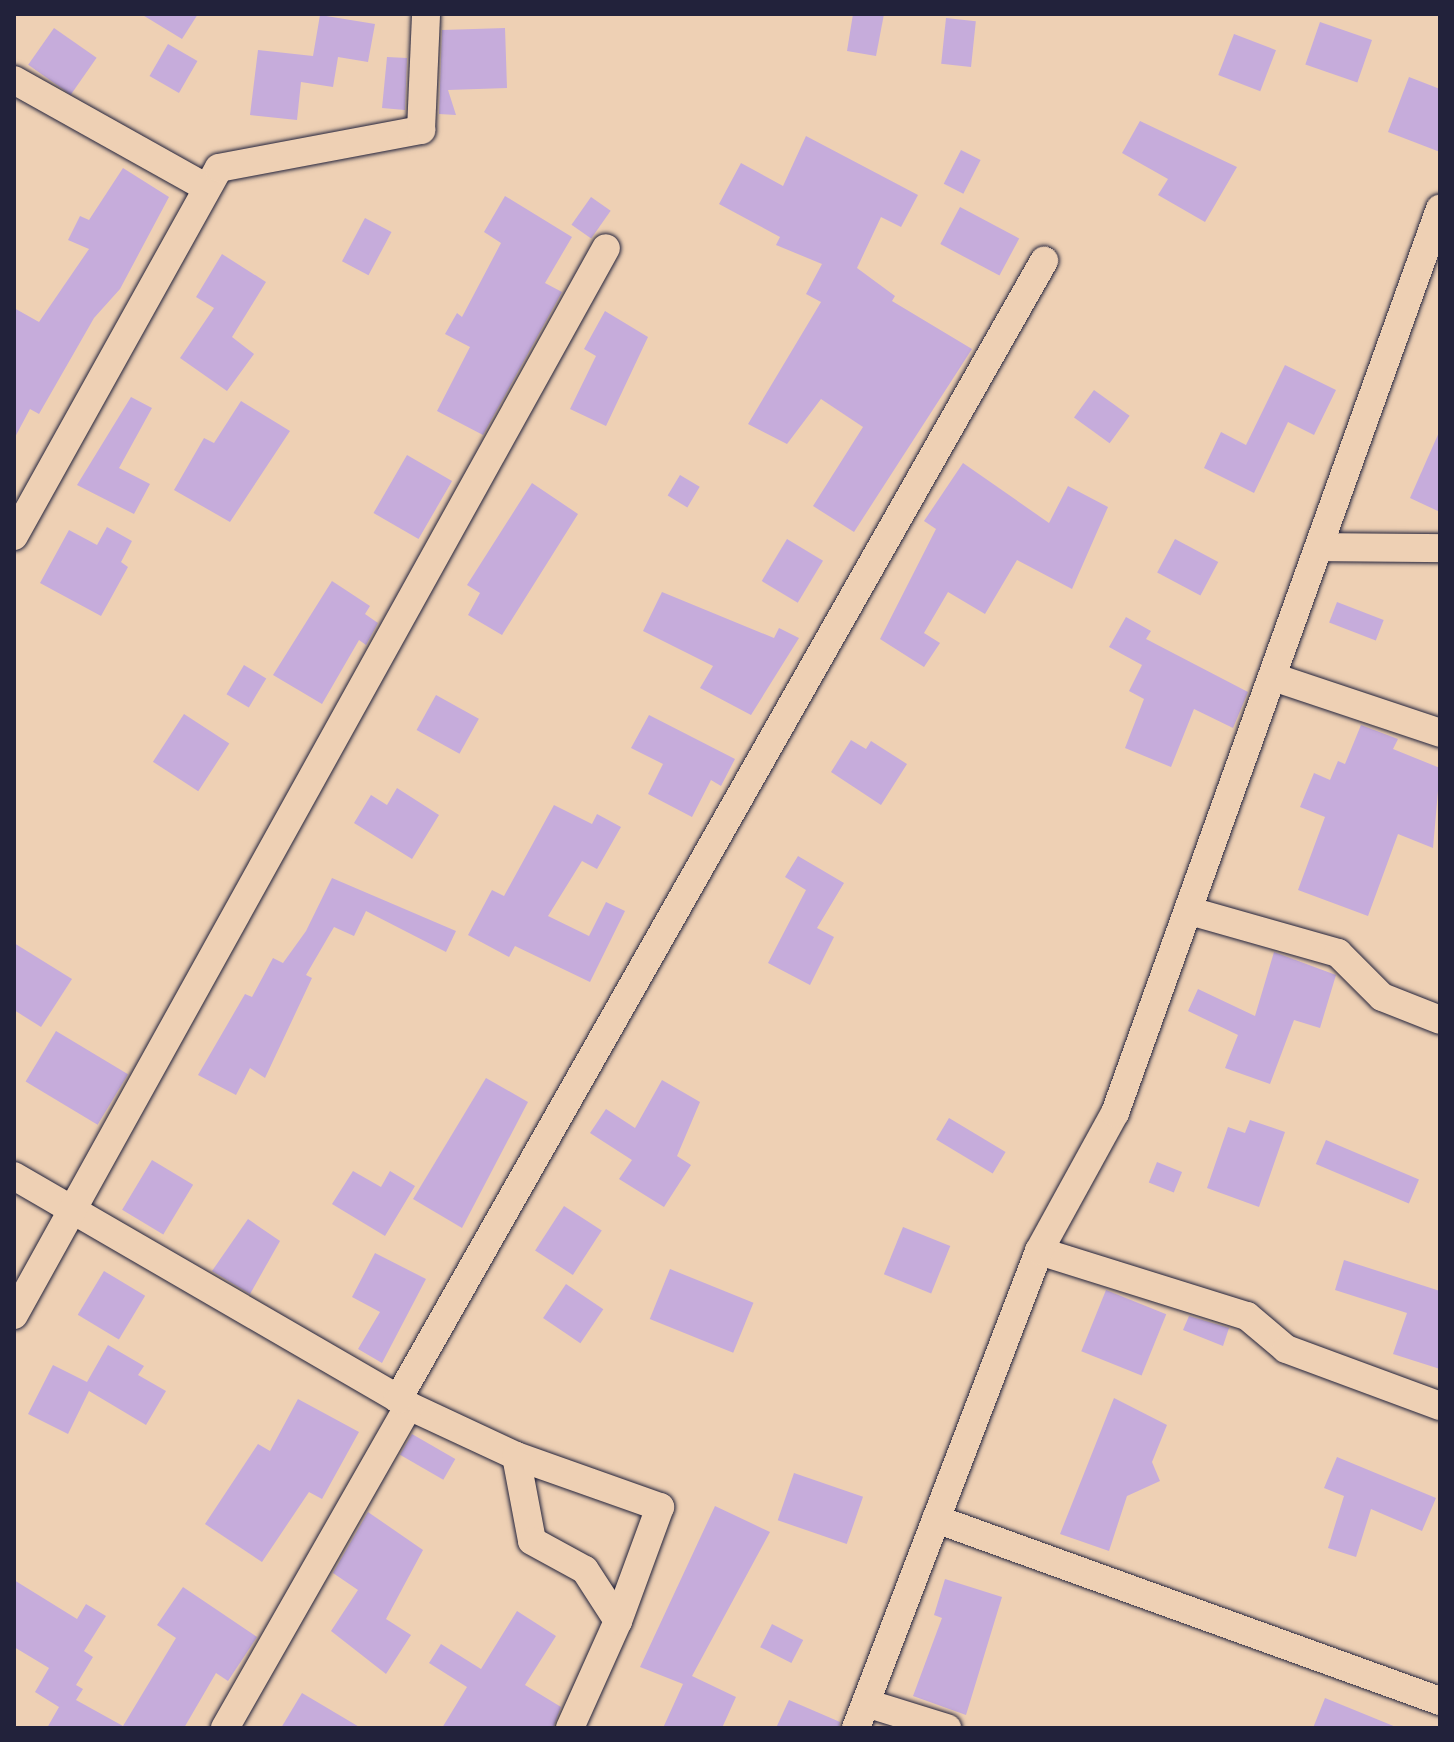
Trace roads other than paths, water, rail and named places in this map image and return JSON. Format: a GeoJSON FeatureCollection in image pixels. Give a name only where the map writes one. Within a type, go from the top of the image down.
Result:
{"type":"FeatureCollection","features":[{"type":"Feature","properties":{"kind":"street"},"geometry":{"type":"LineString","coordinates":[[14,536],[204,186],[219,168],[421,130],[426,14]]}},
{"type":"Feature","properties":{"kind":"street"},"geometry":{"type":"LineString","coordinates":[[14,80],[204,186]]}},
{"type":"Feature","properties":{"kind":"street"},"geometry":{"type":"LineString","coordinates":[[947,1728],[861,1716],[1039,1251],[1115,1113],[1276,678],[1440,209]]}},
{"type":"Feature","properties":{"kind":"street"},"geometry":{"type":"LineString","coordinates":[[14,1315],[606,248]]}},
{"type":"Feature","properties":{"kind":"street"},"geometry":{"type":"LineString","coordinates":[[225,1728],[404,1402],[1044,261]]}},
{"type":"Feature","properties":{"kind":"street"},"geometry":{"type":"LineString","coordinates":[[1322,547],[1440,548]]}},
{"type":"Feature","properties":{"kind":"street"},"geometry":{"type":"LineString","coordinates":[[1276,678],[1440,733]]}},
{"type":"Feature","properties":{"kind":"street"},"geometry":{"type":"LineString","coordinates":[[1190,911],[1338,953],[1382,997],[1440,1020]]}},
{"type":"Feature","properties":{"kind":"street"},"geometry":{"type":"LineString","coordinates":[[14,1176],[73,1207],[404,1402],[516,1456],[660,1507],[618,1621],[570,1728]]}},
{"type":"Feature","properties":{"kind":"street"},"geometry":{"type":"LineString","coordinates":[[1039,1251],[1247,1316],[1286,1349],[1440,1406]]}},
{"type":"Feature","properties":{"kind":"street"},"geometry":{"type":"LineString","coordinates":[[516,1456],[532,1541],[585,1570],[618,1621]]}},
{"type":"Feature","properties":{"kind":"street"},"geometry":{"type":"LineString","coordinates":[[936,1519],[1440,1701]]}}]}
